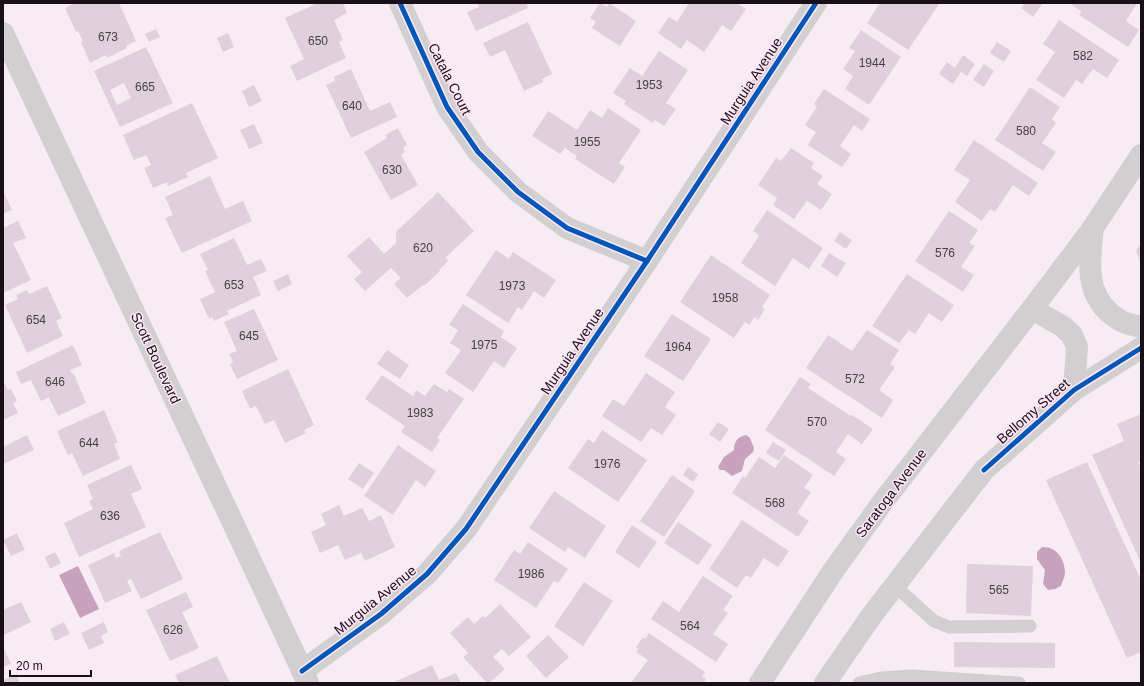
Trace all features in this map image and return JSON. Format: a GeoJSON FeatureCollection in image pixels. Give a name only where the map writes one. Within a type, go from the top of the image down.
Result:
{"type":"FeatureCollection","features":[{"type":"Feature","properties":{"kind":"main road","name":"Catala Court"},"geometry":{"type":"LineString","coordinates":[[400,3],[447,107],[478,152],[518,192],[567,228],[647,262]]}},
{"type":"Feature","properties":{"kind":"main road","name":"Murguia Avenue"},"geometry":{"type":"LineString","coordinates":[[305,677],[427,574],[466,529],[647,262],[816,3]]}},
{"type":"Feature","properties":{"kind":"main road","name":"Scott Boulevard"},"geometry":{"type":"LineString","coordinates":[[3,33],[305,677]]}},
{"type":"Feature","properties":{"kind":"main road","name":"Saratoga Avenue"},"geometry":{"type":"LineString","coordinates":[[760,683],[833,571],[882,503],[1093,228],[1141,155]]}},
{"type":"Feature","properties":{"kind":"main road","name":"Saratoga Avenue"},"geometry":{"type":"LineString","coordinates":[[1093,228],[1090,278],[1097,299],[1118,320],[1141,327]]}},
{"type":"Feature","properties":{"kind":"main road"},"geometry":{"type":"LineString","coordinates":[[1032,309],[1062,326],[1072,335],[1077,347],[1074,390]]}},
{"type":"Feature","properties":{"kind":"main road","name":"Bellomy Street"},"geometry":{"type":"LineString","coordinates":[[895,586],[984,470],[1074,390],[1141,348]]}},
{"type":"Feature","properties":{"kind":"main road"},"geometry":{"type":"LineString","coordinates":[[825,683],[872,615],[895,586]]}},
{"type":"Feature","properties":{"kind":"lane"},"geometry":{"type":"LineString","coordinates":[[895,586],[934,621],[949,627],[1030,626]]}},
{"type":"Feature","properties":{"kind":"lane"},"geometry":{"type":"LineString","coordinates":[[859,683],[881,678],[912,676],[1019,683]]}},
{"type":"Feature","properties":{"kind":"shaded area"},"geometry":{"type":"Polygon","coordinates":[[[746,435],[750,438],[754,448],[753,452],[745,459],[742,471],[732,476],[724,470],[720,470],[718,467],[724,457],[734,450],[735,442],[746,435]]]}},
{"type":"Feature","properties":{"kind":"shaded area"},"geometry":{"type":"Polygon","coordinates":[[[1042,547],[1052,549],[1059,554],[1065,568],[1061,586],[1055,589],[1048,590],[1043,584],[1045,570],[1037,559],[1037,552],[1042,547]]]}},
{"type":"Feature","properties":{"kind":"shaded area"},"geometry":{"type":"Polygon","coordinates":[[[78,566],[99,609],[80,618],[59,575],[78,566]]]}},
{"type":"Feature","properties":{"kind":"building"},"geometry":{"type":"Polygon","coordinates":[[[75,3],[119,3],[136,41],[126,46],[127,48],[107,58],[106,55],[90,63],[81,42],[83,41],[78,31],[76,32],[65,8],[75,3]]]}},
{"type":"Feature","properties":{"kind":"building"},"geometry":{"type":"Polygon","coordinates":[[[318,3],[343,3],[347,13],[334,20],[343,40],[339,42],[346,58],[297,81],[290,66],[304,59],[285,18],[318,3]]]}},
{"type":"Feature","properties":{"kind":"building"},"geometry":{"type":"Polygon","coordinates":[[[477,3],[526,3],[528,8],[476,31],[467,12],[479,7],[477,3]]]}},
{"type":"Feature","properties":{"kind":"building"},"geometry":{"type":"Polygon","coordinates":[[[600,3],[607,7],[609,3],[636,21],[620,46],[592,28],[596,22],[590,18],[600,3]]]}},
{"type":"Feature","properties":{"kind":"building"},"geometry":{"type":"Polygon","coordinates":[[[689,3],[737,3],[746,9],[731,31],[722,25],[704,52],[687,40],[681,49],[658,33],[669,17],[677,22],[689,3]]]}},
{"type":"Feature","properties":{"kind":"building"},"geometry":{"type":"Polygon","coordinates":[[[880,3],[939,4],[908,50],[867,23],[880,3]]]}},
{"type":"Feature","properties":{"kind":"building"},"geometry":{"type":"Polygon","coordinates":[[[1025,3],[1043,3],[1033,17],[1021,8],[1025,3]]]}},
{"type":"Feature","properties":{"kind":"building"},"geometry":{"type":"Polygon","coordinates":[[[1073,3],[1137,3],[1126,21],[1139,30],[1128,47],[1079,15],[1082,12],[1072,5],[1073,3]]]}},
{"type":"Feature","properties":{"kind":"building"},"geometry":{"type":"Polygon","coordinates":[[[1059,20],[1119,60],[1107,78],[1093,69],[1082,84],[1076,80],[1064,98],[1036,80],[1055,52],[1043,44],[1059,20]]]}},
{"type":"Feature","properties":{"kind":"building"},"geometry":{"type":"Polygon","coordinates":[[[528,22],[552,74],[542,79],[543,82],[524,91],[505,50],[490,57],[483,43],[528,22]]]}},
{"type":"Feature","properties":{"kind":"building"},"geometry":{"type":"Polygon","coordinates":[[[156,29],[160,37],[149,42],[145,34],[156,29]]]}},
{"type":"Feature","properties":{"kind":"building"},"geometry":{"type":"Polygon","coordinates":[[[861,30],[901,57],[869,105],[845,89],[853,76],[843,69],[855,51],[849,48],[861,30]]]}},
{"type":"Feature","properties":{"kind":"building"},"geometry":{"type":"Polygon","coordinates":[[[228,33],[234,47],[223,52],[217,38],[228,33]]]}},
{"type":"Feature","properties":{"kind":"building"},"geometry":{"type":"Polygon","coordinates":[[[997,42],[1011,51],[1004,62],[990,53],[997,42]]]}},
{"type":"Feature","properties":{"kind":"building"},"geometry":{"type":"Polygon","coordinates":[[[146,47],[173,103],[120,127],[94,71],[146,47]],[[124,83],[110,90],[117,105],[131,98],[124,83]]]}},
{"type":"Feature","properties":{"kind":"building"},"geometry":{"type":"Polygon","coordinates":[[[659,51],[688,70],[666,103],[676,109],[664,126],[655,120],[653,123],[624,104],[626,101],[613,93],[630,68],[642,76],[659,51]]]}},
{"type":"Feature","properties":{"kind":"building"},"geometry":{"type":"Polygon","coordinates":[[[963,55],[975,64],[967,76],[961,72],[953,84],[939,74],[947,62],[955,68],[963,55]]]}},
{"type":"Feature","properties":{"kind":"building"},"geometry":{"type":"Polygon","coordinates":[[[984,64],[994,71],[984,87],[973,80],[984,64]]]}},
{"type":"Feature","properties":{"kind":"building"},"geometry":{"type":"Polygon","coordinates":[[[351,69],[370,111],[390,102],[397,117],[351,138],[326,85],[335,81],[334,77],[351,69]]]}},
{"type":"Feature","properties":{"kind":"building"},"geometry":{"type":"Polygon","coordinates":[[[254,85],[262,101],[249,107],[242,91],[254,85]]]}},
{"type":"Feature","properties":{"kind":"building"},"geometry":{"type":"Polygon","coordinates":[[[1030,87],[1060,107],[1052,119],[1056,123],[1042,143],[1056,152],[1043,171],[995,140],[1030,87]]]}},
{"type":"Feature","properties":{"kind":"building"},"geometry":{"type":"Polygon","coordinates":[[[824,89],[870,119],[862,131],[854,125],[840,146],[851,154],[842,167],[808,145],[816,132],[805,125],[817,107],[814,104],[824,89]]]}},
{"type":"Feature","properties":{"kind":"building"},"geometry":{"type":"Polygon","coordinates":[[[192,103],[218,158],[186,173],[188,177],[168,186],[167,182],[153,188],[144,168],[151,165],[146,155],[134,160],[123,135],[192,103]]]}},
{"type":"Feature","properties":{"kind":"building"},"geometry":{"type":"Polygon","coordinates":[[[608,108],[641,130],[619,163],[625,167],[614,184],[575,159],[577,156],[565,148],[560,154],[532,136],[548,111],[577,130],[590,110],[602,118],[608,108]]]}},
{"type":"Feature","properties":{"kind":"building"},"geometry":{"type":"Polygon","coordinates":[[[254,124],[263,143],[249,149],[240,130],[254,124]]]}},
{"type":"Feature","properties":{"kind":"building"},"geometry":{"type":"Polygon","coordinates":[[[398,128],[407,145],[403,148],[405,152],[401,155],[418,185],[391,200],[364,152],[387,138],[385,135],[398,128]]]}},
{"type":"Feature","properties":{"kind":"building"},"geometry":{"type":"Polygon","coordinates":[[[974,140],[1038,183],[1029,196],[1013,185],[995,212],[990,209],[982,221],[955,202],[970,180],[954,170],[974,140]]]}},
{"type":"Feature","properties":{"kind":"building"},"geometry":{"type":"Polygon","coordinates":[[[791,148],[814,163],[811,168],[823,176],[817,184],[832,194],[821,210],[807,201],[794,219],[773,205],[777,198],[758,185],[776,158],[781,161],[791,148]]]}},
{"type":"Feature","properties":{"kind":"building"},"geometry":{"type":"Polygon","coordinates":[[[210,176],[225,209],[243,201],[252,221],[182,253],[165,218],[173,215],[165,197],[210,176]]]}},
{"type":"Feature","properties":{"kind":"building"},"geometry":{"type":"Polygon","coordinates":[[[3,191],[12,210],[3,214],[3,191]]]}},
{"type":"Feature","properties":{"kind":"building"},"geometry":{"type":"Polygon","coordinates":[[[438,192],[474,231],[446,257],[448,261],[439,270],[440,271],[424,286],[423,285],[407,298],[394,284],[401,278],[391,268],[365,291],[354,279],[362,272],[347,256],[369,237],[384,254],[396,243],[396,232],[438,192]]]}},
{"type":"Feature","properties":{"kind":"building"},"geometry":{"type":"Polygon","coordinates":[[[767,210],[823,248],[809,269],[793,258],[775,286],[741,263],[759,236],[753,231],[767,210]]]}},
{"type":"Feature","properties":{"kind":"building"},"geometry":{"type":"Polygon","coordinates":[[[949,211],[978,230],[969,243],[975,246],[961,267],[974,275],[963,292],[915,261],[949,211]]]}},
{"type":"Feature","properties":{"kind":"building"},"geometry":{"type":"Polygon","coordinates":[[[18,221],[26,238],[13,243],[31,280],[3,293],[3,228],[18,221]]]}},
{"type":"Feature","properties":{"kind":"building"},"geometry":{"type":"Polygon","coordinates":[[[840,232],[852,240],[846,249],[834,241],[840,232]]]}},
{"type":"Feature","properties":{"kind":"building"},"geometry":{"type":"Polygon","coordinates":[[[234,238],[247,265],[261,259],[267,271],[253,277],[261,295],[227,311],[229,314],[214,321],[212,317],[209,319],[200,299],[215,292],[205,271],[208,270],[200,254],[234,238]]]}},
{"type":"Feature","properties":{"kind":"building"},"geometry":{"type":"Polygon","coordinates":[[[1141,243],[1141,263],[1136,251],[1141,243]]]}},
{"type":"Feature","properties":{"kind":"building"},"geometry":{"type":"Polygon","coordinates":[[[496,250],[509,259],[513,252],[556,280],[544,298],[534,291],[522,310],[518,307],[508,323],[466,295],[496,250]]]}},
{"type":"Feature","properties":{"kind":"building"},"geometry":{"type":"Polygon","coordinates":[[[829,253],[846,263],[837,277],[821,266],[829,253]]]}},
{"type":"Feature","properties":{"kind":"building"},"geometry":{"type":"Polygon","coordinates":[[[711,255],[770,295],[762,307],[765,309],[758,320],[755,317],[749,325],[745,322],[734,338],[680,302],[711,255]]]}},
{"type":"Feature","properties":{"kind":"building"},"geometry":{"type":"Polygon","coordinates":[[[288,274],[292,284],[278,291],[273,281],[288,274]]]}},
{"type":"Feature","properties":{"kind":"building"},"geometry":{"type":"Polygon","coordinates":[[[907,274],[954,305],[942,322],[929,313],[915,334],[909,330],[899,343],[872,326],[907,274]]]}},
{"type":"Feature","properties":{"kind":"building"},"geometry":{"type":"Polygon","coordinates":[[[47,286],[62,318],[56,321],[63,336],[27,353],[5,305],[18,299],[16,295],[27,290],[29,294],[47,286]]]}},
{"type":"Feature","properties":{"kind":"building"},"geometry":{"type":"Polygon","coordinates":[[[463,304],[504,331],[501,337],[517,348],[504,368],[494,361],[473,392],[445,373],[461,350],[450,343],[458,330],[449,325],[463,304]]]}},
{"type":"Feature","properties":{"kind":"building"},"geometry":{"type":"Polygon","coordinates":[[[254,309],[278,360],[237,379],[230,364],[233,362],[229,354],[237,351],[224,322],[254,309]]]}},
{"type":"Feature","properties":{"kind":"building"},"geometry":{"type":"Polygon","coordinates":[[[672,314],[711,339],[683,381],[644,356],[672,314]]]}},
{"type":"Feature","properties":{"kind":"building"},"geometry":{"type":"Polygon","coordinates":[[[867,330],[899,350],[890,364],[895,367],[879,390],[893,400],[882,418],[806,368],[828,335],[852,351],[867,330]]]}},
{"type":"Feature","properties":{"kind":"building"},"geometry":{"type":"Polygon","coordinates":[[[73,345],[82,365],[70,370],[72,374],[74,374],[86,403],[58,416],[49,397],[41,401],[31,380],[21,384],[16,372],[73,345]]]}},
{"type":"Feature","properties":{"kind":"building"},"geometry":{"type":"Polygon","coordinates":[[[387,350],[409,365],[400,379],[377,364],[387,350]]]}},
{"type":"Feature","properties":{"kind":"building"},"geometry":{"type":"Polygon","coordinates":[[[288,369],[314,425],[304,430],[306,433],[285,443],[274,420],[265,424],[256,406],[250,409],[242,391],[288,369]]]}},
{"type":"Feature","properties":{"kind":"building"},"geometry":{"type":"Polygon","coordinates":[[[646,373],[675,392],[665,407],[676,415],[662,435],[651,428],[641,442],[602,416],[613,399],[624,406],[646,373]]]}},
{"type":"Feature","properties":{"kind":"building"},"geometry":{"type":"Polygon","coordinates":[[[382,375],[413,396],[416,390],[425,396],[434,384],[447,392],[449,389],[464,399],[437,438],[440,440],[432,452],[401,432],[405,426],[365,399],[382,375]]]}},
{"type":"Feature","properties":{"kind":"building"},"geometry":{"type":"Polygon","coordinates":[[[800,377],[811,384],[808,388],[873,429],[862,444],[848,434],[836,452],[846,459],[834,476],[765,430],[800,377]]]}},
{"type":"Feature","properties":{"kind":"building"},"geometry":{"type":"Polygon","coordinates":[[[3,380],[8,390],[11,389],[17,401],[13,403],[18,413],[3,420],[3,380]]]}},
{"type":"Feature","properties":{"kind":"building"},"geometry":{"type":"Polygon","coordinates":[[[104,410],[118,442],[114,444],[120,459],[83,476],[72,453],[68,455],[57,431],[104,410]]]}},
{"type":"Feature","properties":{"kind":"building"},"geometry":{"type":"Polygon","coordinates":[[[1141,414],[1141,461],[1138,462],[1141,468],[1141,563],[1092,455],[1124,441],[1117,424],[1141,414]]]}},
{"type":"Feature","properties":{"kind":"building"},"geometry":{"type":"Polygon","coordinates":[[[718,422],[729,429],[720,442],[709,434],[718,422]]]}},
{"type":"Feature","properties":{"kind":"building"},"geometry":{"type":"Polygon","coordinates":[[[602,430],[647,460],[618,502],[568,468],[588,439],[594,443],[602,430]]]}},
{"type":"Feature","properties":{"kind":"building"},"geometry":{"type":"Polygon","coordinates":[[[27,435],[34,450],[3,464],[3,447],[27,435]]]}},
{"type":"Feature","properties":{"kind":"building"},"geometry":{"type":"Polygon","coordinates":[[[773,442],[786,450],[779,461],[766,453],[773,442]]]}},
{"type":"Feature","properties":{"kind":"building"},"geometry":{"type":"Polygon","coordinates":[[[398,445],[436,471],[425,487],[416,480],[393,515],[364,496],[398,445]]]}},
{"type":"Feature","properties":{"kind":"building"},"geometry":{"type":"Polygon","coordinates":[[[784,455],[813,475],[804,488],[811,492],[797,513],[809,521],[798,537],[732,493],[743,476],[745,478],[759,457],[775,468],[784,455]]]}},
{"type":"Feature","properties":{"kind":"building"},"geometry":{"type":"Polygon","coordinates":[[[1087,462],[1141,580],[1141,652],[1127,658],[1046,480],[1087,462]]]}},
{"type":"Feature","properties":{"kind":"building"},"geometry":{"type":"Polygon","coordinates":[[[359,463],[374,473],[363,489],[348,479],[359,463]]]}},
{"type":"Feature","properties":{"kind":"building"},"geometry":{"type":"Polygon","coordinates":[[[131,465],[142,489],[131,494],[146,527],[79,557],[64,523],[93,509],[89,501],[93,499],[87,485],[131,465]]]}},
{"type":"Feature","properties":{"kind":"building"},"geometry":{"type":"Polygon","coordinates":[[[688,467],[698,474],[693,482],[683,475],[688,467]]]}},
{"type":"Feature","properties":{"kind":"building"},"geometry":{"type":"Polygon","coordinates":[[[672,475],[695,491],[664,537],[640,521],[672,475]]]}},
{"type":"Feature","properties":{"kind":"building"},"geometry":{"type":"Polygon","coordinates":[[[554,491],[606,526],[585,558],[568,547],[565,552],[529,528],[554,491]]]}},
{"type":"Feature","properties":{"kind":"building"},"geometry":{"type":"Polygon","coordinates":[[[339,505],[344,516],[362,508],[369,521],[381,515],[395,547],[365,561],[361,553],[345,560],[338,545],[320,553],[311,532],[326,525],[321,514],[339,505]]]}},
{"type":"Feature","properties":{"kind":"building"},"geometry":{"type":"Polygon","coordinates":[[[742,520],[789,551],[778,567],[764,558],[751,578],[746,575],[737,588],[709,569],[742,520]]]}},
{"type":"Feature","properties":{"kind":"building"},"geometry":{"type":"Polygon","coordinates":[[[678,522],[712,545],[698,565],[664,543],[678,522]]]}},
{"type":"Feature","properties":{"kind":"building"},"geometry":{"type":"Polygon","coordinates":[[[632,525],[657,542],[639,568],[615,552],[632,525]]]}},
{"type":"Feature","properties":{"kind":"building"},"geometry":{"type":"Polygon","coordinates":[[[160,532],[183,579],[141,599],[131,579],[127,581],[132,591],[105,603],[88,565],[114,553],[116,558],[121,556],[119,551],[160,532]]]}},
{"type":"Feature","properties":{"kind":"building"},"geometry":{"type":"Polygon","coordinates":[[[17,533],[25,550],[11,556],[3,540],[17,533]]]}},
{"type":"Feature","properties":{"kind":"building"},"geometry":{"type":"Polygon","coordinates":[[[528,542],[568,569],[558,583],[554,581],[536,608],[494,580],[514,550],[520,554],[528,542]]]}},
{"type":"Feature","properties":{"kind":"building"},"geometry":{"type":"Polygon","coordinates":[[[55,552],[61,563],[50,569],[45,557],[55,552]]]}},
{"type":"Feature","properties":{"kind":"building"},"geometry":{"type":"Polygon","coordinates":[[[967,564],[1033,566],[1031,616],[966,613],[967,564]]]}},
{"type":"Feature","properties":{"kind":"building"},"geometry":{"type":"Polygon","coordinates":[[[703,576],[733,596],[723,610],[728,613],[713,634],[728,644],[716,662],[651,619],[663,601],[679,612],[703,576]]]}},
{"type":"Feature","properties":{"kind":"building"},"geometry":{"type":"Polygon","coordinates":[[[584,582],[613,601],[583,646],[554,626],[584,582]]]}},
{"type":"Feature","properties":{"kind":"building"},"geometry":{"type":"Polygon","coordinates":[[[186,592],[193,607],[182,612],[199,648],[170,661],[146,610],[186,592]]]}},
{"type":"Feature","properties":{"kind":"building"},"geometry":{"type":"Polygon","coordinates":[[[21,602],[31,622],[4,635],[3,610],[21,602]]]}},
{"type":"Feature","properties":{"kind":"building"},"geometry":{"type":"Polygon","coordinates":[[[500,604],[531,637],[509,656],[502,649],[493,657],[505,669],[489,683],[487,683],[463,657],[468,653],[450,633],[468,617],[474,624],[483,616],[485,618],[500,604]]]}},
{"type":"Feature","properties":{"kind":"building"},"geometry":{"type":"Polygon","coordinates":[[[64,622],[70,634],[55,641],[50,629],[64,622]]]}},
{"type":"Feature","properties":{"kind":"building"},"geometry":{"type":"Polygon","coordinates":[[[104,622],[108,632],[101,636],[104,643],[89,650],[81,633],[104,622]]]}},
{"type":"Feature","properties":{"kind":"building"},"geometry":{"type":"Polygon","coordinates":[[[649,633],[705,672],[702,676],[706,679],[703,683],[631,683],[648,660],[636,652],[638,649],[636,647],[643,637],[645,639],[649,633]]]}},
{"type":"Feature","properties":{"kind":"building"},"geometry":{"type":"Polygon","coordinates":[[[548,635],[569,657],[546,678],[526,656],[548,635]]]}},
{"type":"Feature","properties":{"kind":"building"},"geometry":{"type":"Polygon","coordinates":[[[954,642],[1055,643],[1055,668],[954,667],[954,642]]]}},
{"type":"Feature","properties":{"kind":"building"},"geometry":{"type":"Polygon","coordinates":[[[3,647],[11,664],[3,667],[3,647]]]}},
{"type":"Feature","properties":{"kind":"building"},"geometry":{"type":"Polygon","coordinates":[[[217,656],[230,683],[179,683],[175,675],[217,656]]]}},
{"type":"Feature","properties":{"kind":"building"},"geometry":{"type":"Polygon","coordinates":[[[432,665],[439,680],[456,673],[461,683],[392,683],[432,665]]]}},
{"type":"Feature","properties":{"kind":"building"},"geometry":{"type":"Polygon","coordinates":[[[16,674],[20,683],[3,683],[3,680],[16,674]]]}},
{"type":"Feature","properties":{"kind":"cycle path"},"geometry":{"type":"LineString","coordinates":[[400,3],[447,107],[478,152],[518,192],[567,228],[647,261]]}},
{"type":"Feature","properties":{"kind":"cycle path"},"geometry":{"type":"LineString","coordinates":[[302,671],[381,614],[427,574],[466,529],[647,261],[816,3]]}},
{"type":"Feature","properties":{"kind":"cycle path"},"geometry":{"type":"LineString","coordinates":[[984,470],[1074,390],[1141,348]]}}]}
